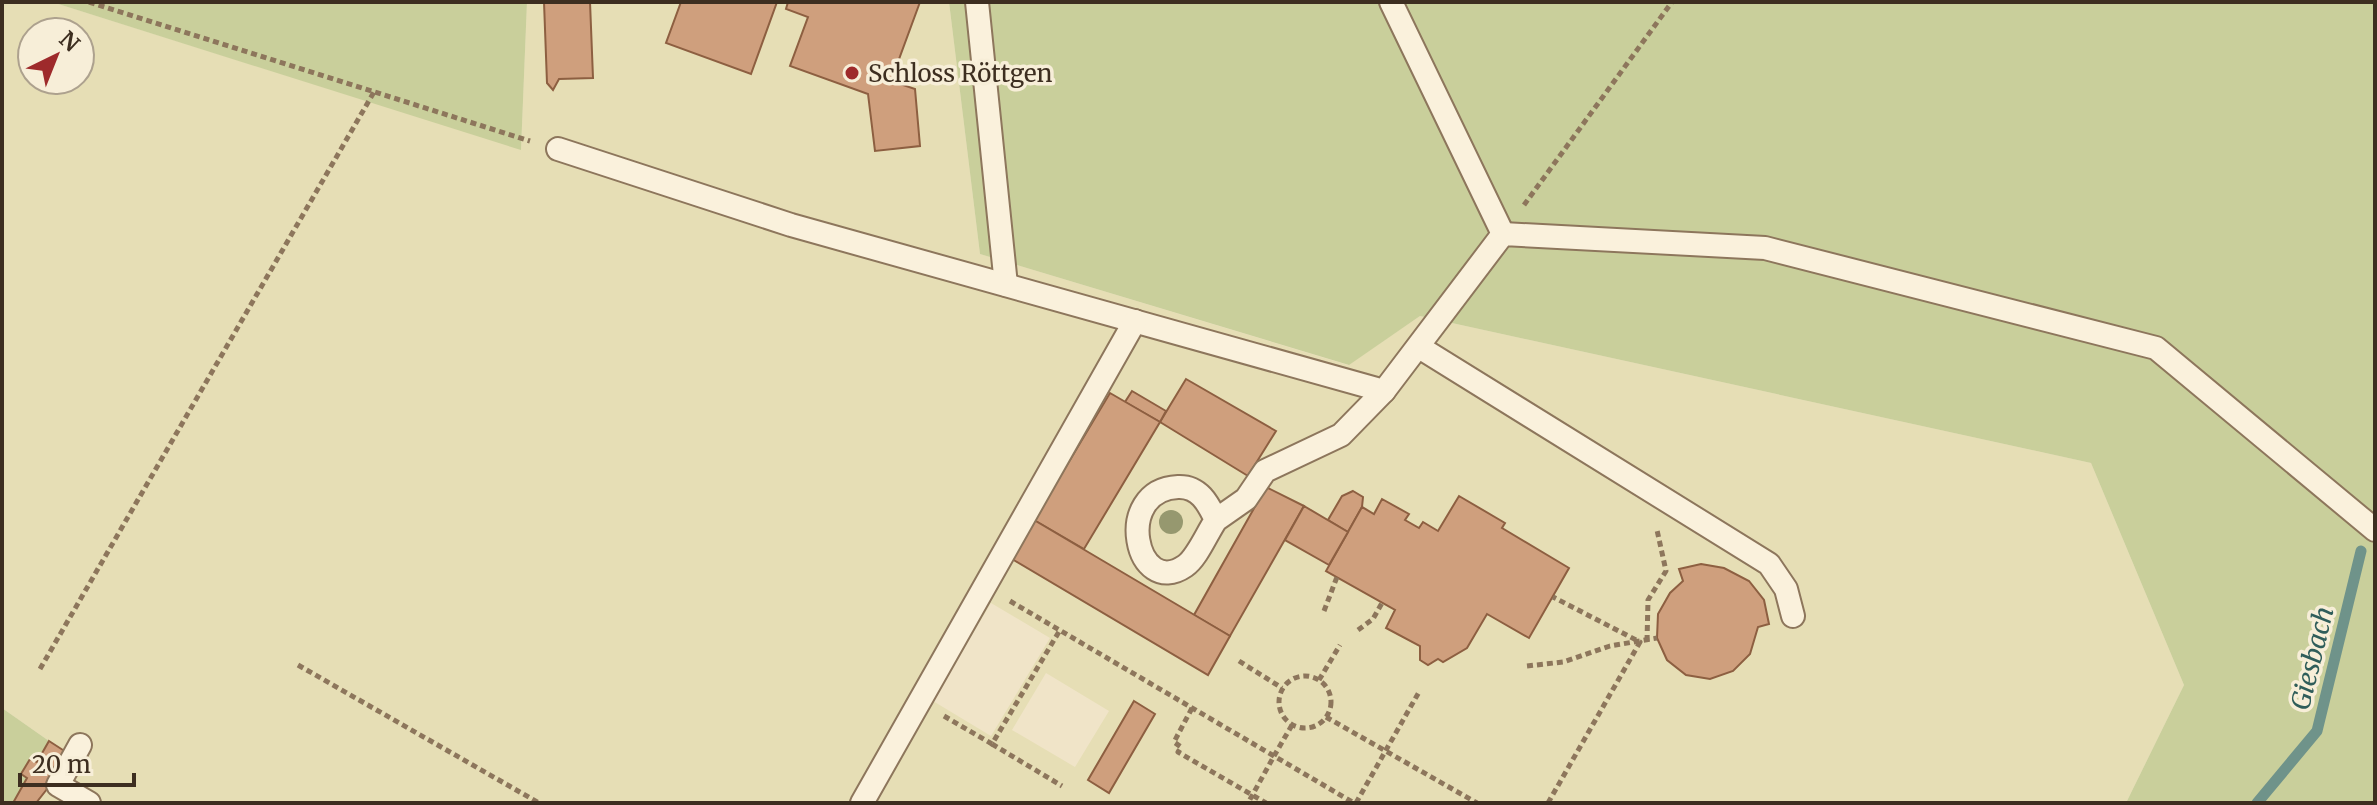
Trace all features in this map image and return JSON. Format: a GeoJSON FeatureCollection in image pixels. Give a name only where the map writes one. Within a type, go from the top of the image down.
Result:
{"type":"FeatureCollection","features":[{"type":"Feature","properties":{"kind":"lane"},"geometry":{"type":"LineString","coordinates":[[977,2],[1006,285]]}},
{"type":"Feature","properties":{"kind":"lane"},"geometry":{"type":"LineString","coordinates":[[1391,2],[1503,234]]}},
{"type":"Feature","properties":{"kind":"lane"},"geometry":{"type":"LineString","coordinates":[[558,149],[791,225],[1384,391]]}},
{"type":"Feature","properties":{"kind":"lane"},"geometry":{"type":"LineString","coordinates":[[1216,520],[1246,499],[1265,471],[1341,435],[1384,391],[1503,234]]}},
{"type":"Feature","properties":{"kind":"lane"},"geometry":{"type":"LineString","coordinates":[[1503,234],[1765,248],[2156,348],[2375,530]]}},
{"type":"Feature","properties":{"kind":"lane"},"geometry":{"type":"LineString","coordinates":[[862,803],[1135,321]]}},
{"type":"Feature","properties":{"kind":"lane"},"geometry":{"type":"LineString","coordinates":[[1419,347],[1769,564],[1786,589],[1793,616]]}},
{"type":"Feature","properties":{"kind":"lane"},"geometry":{"type":"LineString","coordinates":[[80,745],[58,785],[89,803]]}},
{"type":"Feature","properties":{"kind":"path"},"geometry":{"type":"LineString","coordinates":[[89,2],[558,149]]}},
{"type":"Feature","properties":{"kind":"path"},"geometry":{"type":"LineString","coordinates":[[1503,234],[1672,2]]}},
{"type":"Feature","properties":{"kind":"path"},"geometry":{"type":"LineString","coordinates":[[40,669],[374,92]]}},
{"type":"Feature","properties":{"kind":"path"},"geometry":{"type":"LineString","coordinates":[[1548,803],[1643,641],[1648,600],[1666,571],[1646,487]]}},
{"type":"Feature","properties":{"kind":"path"},"geometry":{"type":"LineString","coordinates":[[1324,611],[1337,577]]}},
{"type":"Feature","properties":{"kind":"path"},"geometry":{"type":"LineString","coordinates":[[985,586],[1355,803],[1419,692]]}},
{"type":"Feature","properties":{"kind":"path"},"geometry":{"type":"LineString","coordinates":[[1553,597],[1643,641]]}},
{"type":"Feature","properties":{"kind":"path"},"geometry":{"type":"LineString","coordinates":[[1358,630],[1373,619],[1382,603]]}},
{"type":"Feature","properties":{"kind":"path"},"geometry":{"type":"LineString","coordinates":[[992,744],[1060,630]]}},
{"type":"Feature","properties":{"kind":"path"},"geometry":{"type":"LineString","coordinates":[[1527,666],[1563,662],[1610,646],[1657,638]]}},
{"type":"Feature","properties":{"kind":"path"},"geometry":{"type":"LineString","coordinates":[[1319,680],[1340,645]]}},
{"type":"Feature","properties":{"kind":"path"},"geometry":{"type":"LineString","coordinates":[[1239,661],[1282,688]]}},
{"type":"Feature","properties":{"kind":"path"},"geometry":{"type":"LineString","coordinates":[[298,665],[539,803]]}},
{"type":"Feature","properties":{"kind":"path"},"geometry":{"type":"LineString","coordinates":[[1295,677],[1319,680],[1329,693],[1326,717],[1307,728],[1292,725],[1281,712],[1282,688],[1295,677]]}},
{"type":"Feature","properties":{"kind":"path"},"geometry":{"type":"LineString","coordinates":[[919,702],[1062,786]]}},
{"type":"Feature","properties":{"kind":"path"},"geometry":{"type":"LineString","coordinates":[[1192,708],[1174,742],[1181,747],[1178,752],[1266,803]]}},
{"type":"Feature","properties":{"kind":"path"},"geometry":{"type":"LineString","coordinates":[[1326,717],[1477,803]]}},
{"type":"Feature","properties":{"kind":"path"},"geometry":{"type":"LineString","coordinates":[[1248,803],[1292,725]]}},
{"type":"Feature","properties":{"kind":"shaded area"},"geometry":{"type":"Polygon","coordinates":[[[2,2],[52,2],[521,149],[527,2],[949,2],[980,254],[1348,365],[1420,316],[2091,463],[2184,685],[2126,803],[13,803],[27,778],[21,774],[30,759],[36,762],[49,741],[2,708],[2,2]],[[991,603],[933,701],[991,736],[1050,638],[991,603]],[[1046,673],[1012,730],[1075,767],[1109,711],[1046,673]]]}},
{"type":"Feature","properties":{"kind":"green space"},"geometry":{"type":"Polygon","coordinates":[[[52,2],[527,2],[521,150],[52,2]]]}},
{"type":"Feature","properties":{"kind":"green space"},"geometry":{"type":"Polygon","coordinates":[[[949,2],[2375,2],[2375,803],[2126,803],[2184,685],[2091,463],[1420,316],[1349,365],[980,254],[949,2]]]}},
{"type":"Feature","properties":{"kind":"green space"},"geometry":{"type":"Polygon","coordinates":[[[2,708],[49,741],[37,762],[30,759],[22,774],[27,778],[13,803],[2,803],[2,708]]]}},
{"type":"Feature","properties":{"kind":"building"},"geometry":{"type":"Polygon","coordinates":[[[544,2],[590,2],[593,78],[559,79],[553,90],[547,83],[544,2]]]}},
{"type":"Feature","properties":{"kind":"building"},"geometry":{"type":"Polygon","coordinates":[[[681,2],[777,2],[751,74],[666,43],[681,2]]]}},
{"type":"Feature","properties":{"kind":"building","name":"Schloss Röttgen"},"geometry":{"type":"Polygon","coordinates":[[[788,2],[920,2],[891,81],[915,89],[920,146],[875,151],[868,94],[790,66],[808,17],[786,9],[788,2]]]}},
{"type":"Feature","properties":{"kind":"building"},"geometry":{"type":"Polygon","coordinates":[[[1186,379],[1276,431],[1248,476],[1160,422],[1186,379]]]}},
{"type":"Feature","properties":{"kind":"building"},"geometry":{"type":"Polygon","coordinates":[[[1132,391],[1166,411],[1160,422],[1125,402],[1132,391]]]}},
{"type":"Feature","properties":{"kind":"building"},"geometry":{"type":"Polygon","coordinates":[[[1110,393],[1160,422],[1084,549],[1034,520],[1110,393]]]}},
{"type":"Feature","properties":{"kind":"building"},"geometry":{"type":"Polygon","coordinates":[[[1266,487],[1304,506],[1230,636],[1194,615],[1266,487]]]}},
{"type":"Feature","properties":{"kind":"building"},"geometry":{"type":"Polygon","coordinates":[[[1353,491],[1363,497],[1362,507],[1348,532],[1328,520],[1342,496],[1353,491]]]}},
{"type":"Feature","properties":{"kind":"building"},"geometry":{"type":"Polygon","coordinates":[[[1459,496],[1505,523],[1502,528],[1569,568],[1529,638],[1487,614],[1467,648],[1443,662],[1438,659],[1428,665],[1420,660],[1420,646],[1386,628],[1395,610],[1326,571],[1362,507],[1374,514],[1382,499],[1409,514],[1405,520],[1419,528],[1423,522],[1438,531],[1459,496]]]}},
{"type":"Feature","properties":{"kind":"building"},"geometry":{"type":"Polygon","coordinates":[[[1304,506],[1348,532],[1329,565],[1285,540],[1304,506]]]}},
{"type":"Feature","properties":{"kind":"building"},"geometry":{"type":"Polygon","coordinates":[[[1034,520],[1230,636],[1208,675],[1012,559],[1034,520]]]}},
{"type":"Feature","properties":{"kind":"building"},"geometry":{"type":"Polygon","coordinates":[[[1701,564],[1724,568],[1749,581],[1764,600],[1769,624],[1758,627],[1750,654],[1733,671],[1710,679],[1686,675],[1667,660],[1657,638],[1658,614],[1670,593],[1683,581],[1679,569],[1701,564]]]}},
{"type":"Feature","properties":{"kind":"building"},"geometry":{"type":"Polygon","coordinates":[[[1134,701],[1155,714],[1109,793],[1088,780],[1134,701]]]}},
{"type":"Feature","properties":{"kind":"building"},"geometry":{"type":"Polygon","coordinates":[[[49,741],[66,752],[47,789],[36,803],[13,803],[27,778],[21,774],[30,759],[37,762],[49,741]]]}},
{"type":"Feature","properties":{"kind":"waterway","name":"Giesbach"},"geometry":{"type":"LineString","coordinates":[[2257,803],[2317,731],[2361,551]]}},
{"type":"Feature","properties":{"kind":"place","name":"Schloss Röttgen"},"geometry":{"type":"Point","coordinates":[852,73]}}]}
